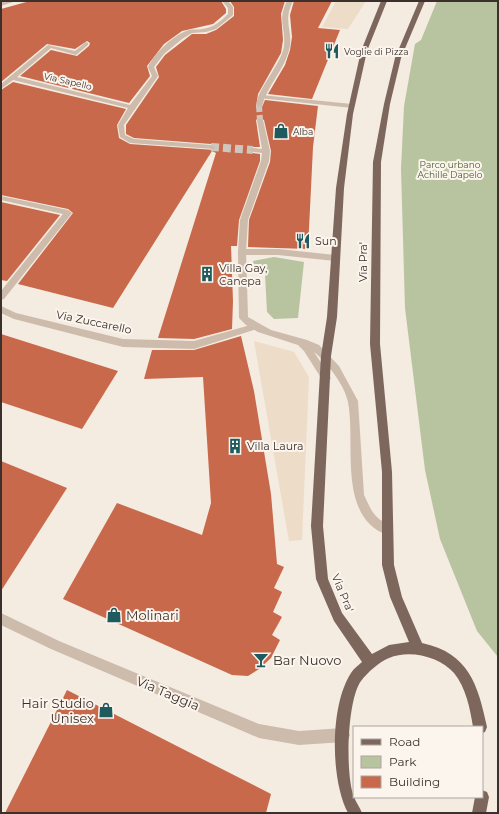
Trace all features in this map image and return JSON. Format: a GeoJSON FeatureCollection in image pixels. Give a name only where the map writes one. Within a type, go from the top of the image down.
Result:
{"type":"FeatureCollection","features":[{"type":"Feature","properties":{"kind":"main road","name":"Via Pra'"},"geometry":{"type":"LineString","coordinates":[[371,663],[338,617],[322,579],[317,526],[326,378],[324,352],[332,317],[340,188],[352,106],[364,51],[384,1]]}},
{"type":"Feature","properties":{"kind":"main road","name":"Via Pra'"},"geometry":{"type":"LineString","coordinates":[[418,649],[396,597],[388,565],[387,472],[375,344],[377,162],[387,104],[398,58],[422,1]]}},
{"type":"Feature","properties":{"kind":"main road"},"geometry":{"type":"LineString","coordinates":[[355,813],[346,790],[344,770],[343,735],[347,700],[357,676],[376,657],[394,649],[418,649],[436,652],[453,663],[461,673],[470,689],[480,726]]}},
{"type":"Feature","properties":{"kind":"main road"},"geometry":{"type":"LineString","coordinates":[[479,813],[482,798]]}},
{"type":"Feature","properties":{"kind":"street"},"geometry":{"type":"LineString","coordinates":[[1,4],[13,1]]}},
{"type":"Feature","properties":{"kind":"street"},"geometry":{"type":"LineString","coordinates":[[210,147],[133,141],[122,136],[122,125],[132,107],[155,76],[151,67],[152,63],[162,52],[190,32],[204,31],[219,26],[231,14],[231,8],[225,1]]}},
{"type":"Feature","properties":{"kind":"street"},"geometry":{"type":"LineString","coordinates":[[259,106],[261,97],[287,48],[284,21],[286,9],[290,1]]}},
{"type":"Feature","properties":{"kind":"street"},"geometry":{"type":"LineString","coordinates":[[1,87],[50,46],[76,52],[86,44]]}},
{"type":"Feature","properties":{"kind":"street","name":"Via Sapello"},"geometry":{"type":"LineString","coordinates":[[12,78],[132,107]]}},
{"type":"Feature","properties":{"kind":"street"},"geometry":{"type":"LineString","coordinates":[[261,97],[352,106]]}},
{"type":"Feature","properties":{"kind":"street"},"geometry":{"type":"LineString","coordinates":[[260,120],[266,151],[265,161],[244,220],[242,252],[244,318],[254,327],[270,335],[310,344],[324,352],[348,390],[353,401],[359,495],[366,512],[374,522],[387,530]]}},
{"type":"Feature","properties":{"kind":"street"},"geometry":{"type":"LineString","coordinates":[[253,150],[266,151]]}},
{"type":"Feature","properties":{"kind":"street"},"geometry":{"type":"LineString","coordinates":[[1,198],[68,213],[1,297]]}},
{"type":"Feature","properties":{"kind":"street"},"geometry":{"type":"LineString","coordinates":[[242,252],[278,252],[335,258]]}},
{"type":"Feature","properties":{"kind":"street","name":"Via Zuccarello"},"geometry":{"type":"LineString","coordinates":[[1,309],[14,316],[123,343],[194,344],[254,327]]}},
{"type":"Feature","properties":{"kind":"street"},"geometry":{"type":"LineString","coordinates":[[298,341],[307,348],[326,378]]}},
{"type":"Feature","properties":{"kind":"street","name":"Via Taggia"},"geometry":{"type":"LineString","coordinates":[[1,619],[55,645],[259,731],[299,738],[343,735]]}},
{"type":"Feature","properties":{"kind":"green space","name":"Parco urbano Achille Dapelo"},"geometry":{"type":"Polygon","coordinates":[[[437,1],[498,1],[498,657],[477,631],[440,539],[425,470],[405,308],[401,169],[404,106],[415,44],[421,40],[437,1]]]}},
{"type":"Feature","properties":{"kind":"green space"},"geometry":{"type":"Polygon","coordinates":[[[274,257],[304,262],[298,318],[274,319],[267,312],[265,274],[255,272],[253,261],[274,257]]]}},
{"type":"Feature","properties":{"kind":"shaded area"},"geometry":{"type":"Polygon","coordinates":[[[336,1],[366,1],[348,29],[322,27],[336,1]]]}},
{"type":"Feature","properties":{"kind":"shaded area"},"geometry":{"type":"Polygon","coordinates":[[[254,341],[294,352],[309,377],[302,540],[289,541],[254,341]]]}},
{"type":"Feature","properties":{"kind":"building"},"geometry":{"type":"Polygon","coordinates":[[[30,1],[221,1],[226,9],[226,13],[213,24],[182,31],[164,44],[147,66],[150,76],[129,103],[20,76],[51,50],[77,56],[89,46],[90,43],[87,41],[75,49],[47,44],[1,82],[1,9],[30,1]]]}},
{"type":"Feature","properties":{"kind":"building"},"geometry":{"type":"Polygon","coordinates":[[[230,1],[285,1],[281,14],[283,40],[281,53],[258,94],[256,107],[262,107],[265,100],[318,106],[313,147],[308,249],[248,247],[249,220],[270,162],[271,151],[264,120],[259,117],[256,120],[260,147],[252,147],[248,151],[260,154],[260,161],[239,220],[237,246],[231,246],[233,301],[232,329],[194,339],[158,338],[216,153],[212,151],[113,308],[18,284],[73,213],[68,209],[1,195],[1,90],[13,82],[126,109],[117,125],[119,138],[130,144],[215,150],[216,147],[211,144],[134,138],[126,134],[126,125],[159,77],[156,67],[165,55],[192,34],[206,34],[216,30],[234,16],[234,7],[230,1]]]}},
{"type":"Feature","properties":{"kind":"building"},"geometry":{"type":"Polygon","coordinates":[[[294,1],[332,1],[318,28],[340,30],[312,99],[268,94],[285,65],[290,50],[292,37],[290,15],[294,1]]]}},
{"type":"Feature","properties":{"kind":"building"},"geometry":{"type":"Polygon","coordinates":[[[1,202],[60,215],[7,281],[1,280],[1,202]]]}},
{"type":"Feature","properties":{"kind":"building"},"geometry":{"type":"Polygon","coordinates":[[[1,334],[118,371],[82,429],[1,402],[1,334]]]}},
{"type":"Feature","properties":{"kind":"building"},"geometry":{"type":"Polygon","coordinates":[[[241,336],[254,391],[271,494],[277,564],[284,567],[274,588],[282,592],[273,612],[282,617],[272,635],[280,640],[271,658],[259,669],[248,676],[232,675],[63,599],[117,503],[202,535],[211,503],[203,377],[144,379],[152,350],[194,350],[241,336]]]}},
{"type":"Feature","properties":{"kind":"building"},"geometry":{"type":"Polygon","coordinates":[[[1,461],[67,488],[1,591],[1,461]]]}},
{"type":"Feature","properties":{"kind":"building"},"geometry":{"type":"Polygon","coordinates":[[[67,690],[271,794],[266,813],[5,813],[67,690]]]}},
{"type":"Feature","properties":{"kind":"tunnel"},"geometry":{"type":"LineString","coordinates":[[259,106],[260,120]]}},
{"type":"Feature","properties":{"kind":"tunnel"},"geometry":{"type":"LineString","coordinates":[[211,147],[253,150]]}},
{"type":"Feature","properties":{"kind":"place","name":"Voglie di Pizza"},"geometry":{"type":"Point","coordinates":[332,51]}},
{"type":"Feature","properties":{"kind":"place","name":"Alba"},"geometry":{"type":"Point","coordinates":[281,131]}},
{"type":"Feature","properties":{"kind":"place","name":"Sun"},"geometry":{"type":"Point","coordinates":[303,241]}},
{"type":"Feature","properties":{"kind":"place","name":"Villa Gay, Canepa"},"geometry":{"type":"Point","coordinates":[207,274]}},
{"type":"Feature","properties":{"kind":"place","name":"Villa Laura"},"geometry":{"type":"Point","coordinates":[235,446]}},
{"type":"Feature","properties":{"kind":"place","name":"Molinari"},"geometry":{"type":"Point","coordinates":[114,615]}},
{"type":"Feature","properties":{"kind":"place","name":"Bar Nuovo"},"geometry":{"type":"Point","coordinates":[261,660]}},
{"type":"Feature","properties":{"kind":"place","name":"Hair Studio Unisex"},"geometry":{"type":"Point","coordinates":[106,710]}}]}
